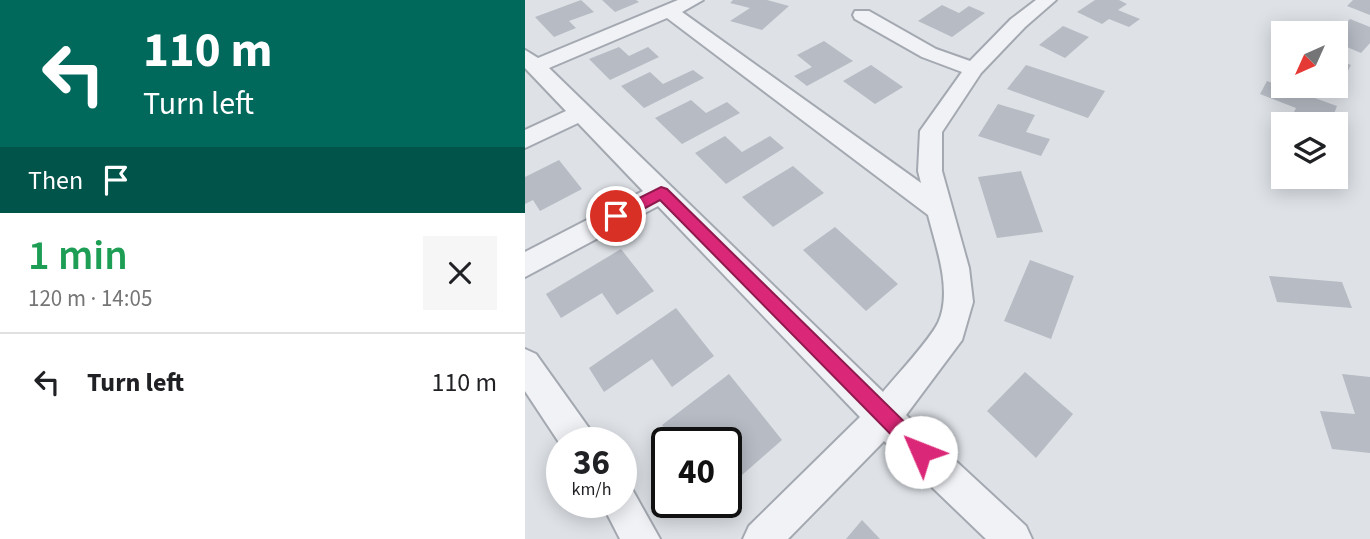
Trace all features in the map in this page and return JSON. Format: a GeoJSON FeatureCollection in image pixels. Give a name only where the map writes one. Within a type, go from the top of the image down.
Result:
{"type":"FeatureCollection","features":[{"type":"Feature","properties":{"kind":"street"},"geometry":{"type":"LineString","coordinates":[[694,0],[530,61],[884,416],[1013,539]]}},
{"type":"Feature","properties":{"kind":"street"},"geometry":{"type":"LineString","coordinates":[[762,539],[884,416],[951,331],[958,302],[955,268],[930,171],[931,131],[974,69],[1041,1]]}},
{"type":"Feature","properties":{"kind":"street"},"geometry":{"type":"LineString","coordinates":[[669,11],[940,210]]}},
{"type":"Feature","properties":{"kind":"street"},"geometry":{"type":"LineString","coordinates":[[862,15],[929,53],[974,69]]}},
{"type":"Feature","properties":{"kind":"street"},"geometry":{"type":"LineString","coordinates":[[525,140],[582,112]]}},
{"type":"Feature","properties":{"kind":"street"},"geometry":{"type":"LineString","coordinates":[[525,264],[661,192]]}},
{"type":"Feature","properties":{"kind":"street"},"geometry":{"type":"LineString","coordinates":[[525,364],[568,427]]}},
{"type":"Feature","properties":{"kind":"street"},"geometry":{"type":"LineString","coordinates":[[629,518],[641,539]]}},
{"type":"Feature","properties":{"kind":"building"},"geometry":{"type":"Polygon","coordinates":[[[581,0],[594,12],[569,21],[576,28],[554,37],[535,17],[581,0]]]}},
{"type":"Feature","properties":{"kind":"building"},"geometry":{"type":"Polygon","coordinates":[[[602,0],[636,0],[639,2],[615,12],[602,0]]]}},
{"type":"Feature","properties":{"kind":"building"},"geometry":{"type":"Polygon","coordinates":[[[733,0],[767,0],[789,6],[762,30],[730,21],[750,8],[730,3],[733,0]]]}},
{"type":"Feature","properties":{"kind":"building"},"geometry":{"type":"Polygon","coordinates":[[[1095,0],[1119,0],[1127,4],[1118,10],[1140,19],[1129,27],[1109,19],[1102,24],[1077,12],[1095,0]]]}},
{"type":"Feature","properties":{"kind":"building"},"geometry":{"type":"Polygon","coordinates":[[[1353,0],[1370,0],[1370,15],[1347,6],[1353,0]]]}},
{"type":"Feature","properties":{"kind":"building"},"geometry":{"type":"Polygon","coordinates":[[[942,5],[959,13],[969,6],[985,13],[952,37],[918,21],[942,5]]]}},
{"type":"Feature","properties":{"kind":"building"},"geometry":{"type":"Polygon","coordinates":[[[1350,19],[1370,27],[1370,43],[1361,53],[1348,48],[1350,19]]]}},
{"type":"Feature","properties":{"kind":"building"},"geometry":{"type":"Polygon","coordinates":[[[1063,26],[1089,37],[1065,58],[1039,45],[1063,26]]]}},
{"type":"Feature","properties":{"kind":"building"},"geometry":{"type":"Polygon","coordinates":[[[824,41],[853,61],[807,86],[794,76],[812,67],[797,55],[824,41]]]}},
{"type":"Feature","properties":{"kind":"building"},"geometry":{"type":"Polygon","coordinates":[[[619,47],[629,56],[648,47],[659,57],[610,80],[589,59],[619,47]]]}},
{"type":"Feature","properties":{"kind":"building"},"geometry":{"type":"Polygon","coordinates":[[[871,65],[903,87],[875,104],[843,81],[871,65]]]}},
{"type":"Feature","properties":{"kind":"building"},"geometry":{"type":"Polygon","coordinates":[[[1026,65],[1105,91],[1088,118],[1007,89],[1026,65]]]}},
{"type":"Feature","properties":{"kind":"building"},"geometry":{"type":"Polygon","coordinates":[[[693,70],[704,78],[644,108],[621,86],[650,72],[663,84],[693,70]]]}},
{"type":"Feature","properties":{"kind":"building"},"geometry":{"type":"Polygon","coordinates":[[[1267,81],[1271,82],[1271,98],[1315,98],[1337,106],[1335,112],[1294,112],[1296,108],[1260,94],[1267,81]]]}},
{"type":"Feature","properties":{"kind":"building"},"geometry":{"type":"Polygon","coordinates":[[[691,100],[706,113],[727,102],[740,113],[682,144],[655,118],[691,100]]]}},
{"type":"Feature","properties":{"kind":"building"},"geometry":{"type":"Polygon","coordinates":[[[998,104],[1035,115],[1026,132],[1050,139],[1041,156],[978,136],[998,104]]]}},
{"type":"Feature","properties":{"kind":"building"},"geometry":{"type":"Polygon","coordinates":[[[725,136],[742,152],[770,136],[784,148],[726,184],[695,153],[725,136]]]}},
{"type":"Feature","properties":{"kind":"building"},"geometry":{"type":"Polygon","coordinates":[[[559,160],[582,189],[540,211],[533,200],[525,204],[525,177],[559,160]]]}},
{"type":"Feature","properties":{"kind":"building"},"geometry":{"type":"Polygon","coordinates":[[[793,166],[824,193],[773,227],[742,197],[793,166]]]}},
{"type":"Feature","properties":{"kind":"building"},"geometry":{"type":"Polygon","coordinates":[[[1021,171],[1043,232],[997,238],[978,177],[1021,171]]]}},
{"type":"Feature","properties":{"kind":"building"},"geometry":{"type":"Polygon","coordinates":[[[835,227],[898,284],[866,311],[803,250],[835,227]]]}},
{"type":"Feature","properties":{"kind":"building"},"geometry":{"type":"Polygon","coordinates":[[[621,249],[654,291],[617,315],[602,293],[561,318],[546,294],[621,249]]]}},
{"type":"Feature","properties":{"kind":"building"},"geometry":{"type":"Polygon","coordinates":[[[1030,260],[1074,276],[1051,339],[1004,321],[1030,260]]]}},
{"type":"Feature","properties":{"kind":"building"},"geometry":{"type":"Polygon","coordinates":[[[1269,276],[1342,282],[1352,308],[1277,302],[1269,276]]]}},
{"type":"Feature","properties":{"kind":"building"},"geometry":{"type":"Polygon","coordinates":[[[676,308],[714,356],[672,387],[652,359],[604,392],[589,368],[676,308]]]}},
{"type":"Feature","properties":{"kind":"building"},"geometry":{"type":"Polygon","coordinates":[[[1025,372],[1073,414],[1036,458],[987,411],[1025,372]]]}},
{"type":"Feature","properties":{"kind":"building"},"geometry":{"type":"Polygon","coordinates":[[[729,374],[782,440],[742,475],[742,427],[662,425],[729,374]]]}},
{"type":"Feature","properties":{"kind":"building"},"geometry":{"type":"Polygon","coordinates":[[[1342,374],[1370,377],[1370,453],[1332,449],[1320,411],[1355,414],[1342,374]]]}},
{"type":"Feature","properties":{"kind":"building"},"geometry":{"type":"Polygon","coordinates":[[[862,520],[880,539],[846,539],[862,520]]]}},
{"type":"Feature","properties":{"kind":"route"},"geometry":{"type":"LineString","coordinates":[[616,216],[661,192],[921,452]]}}]}
